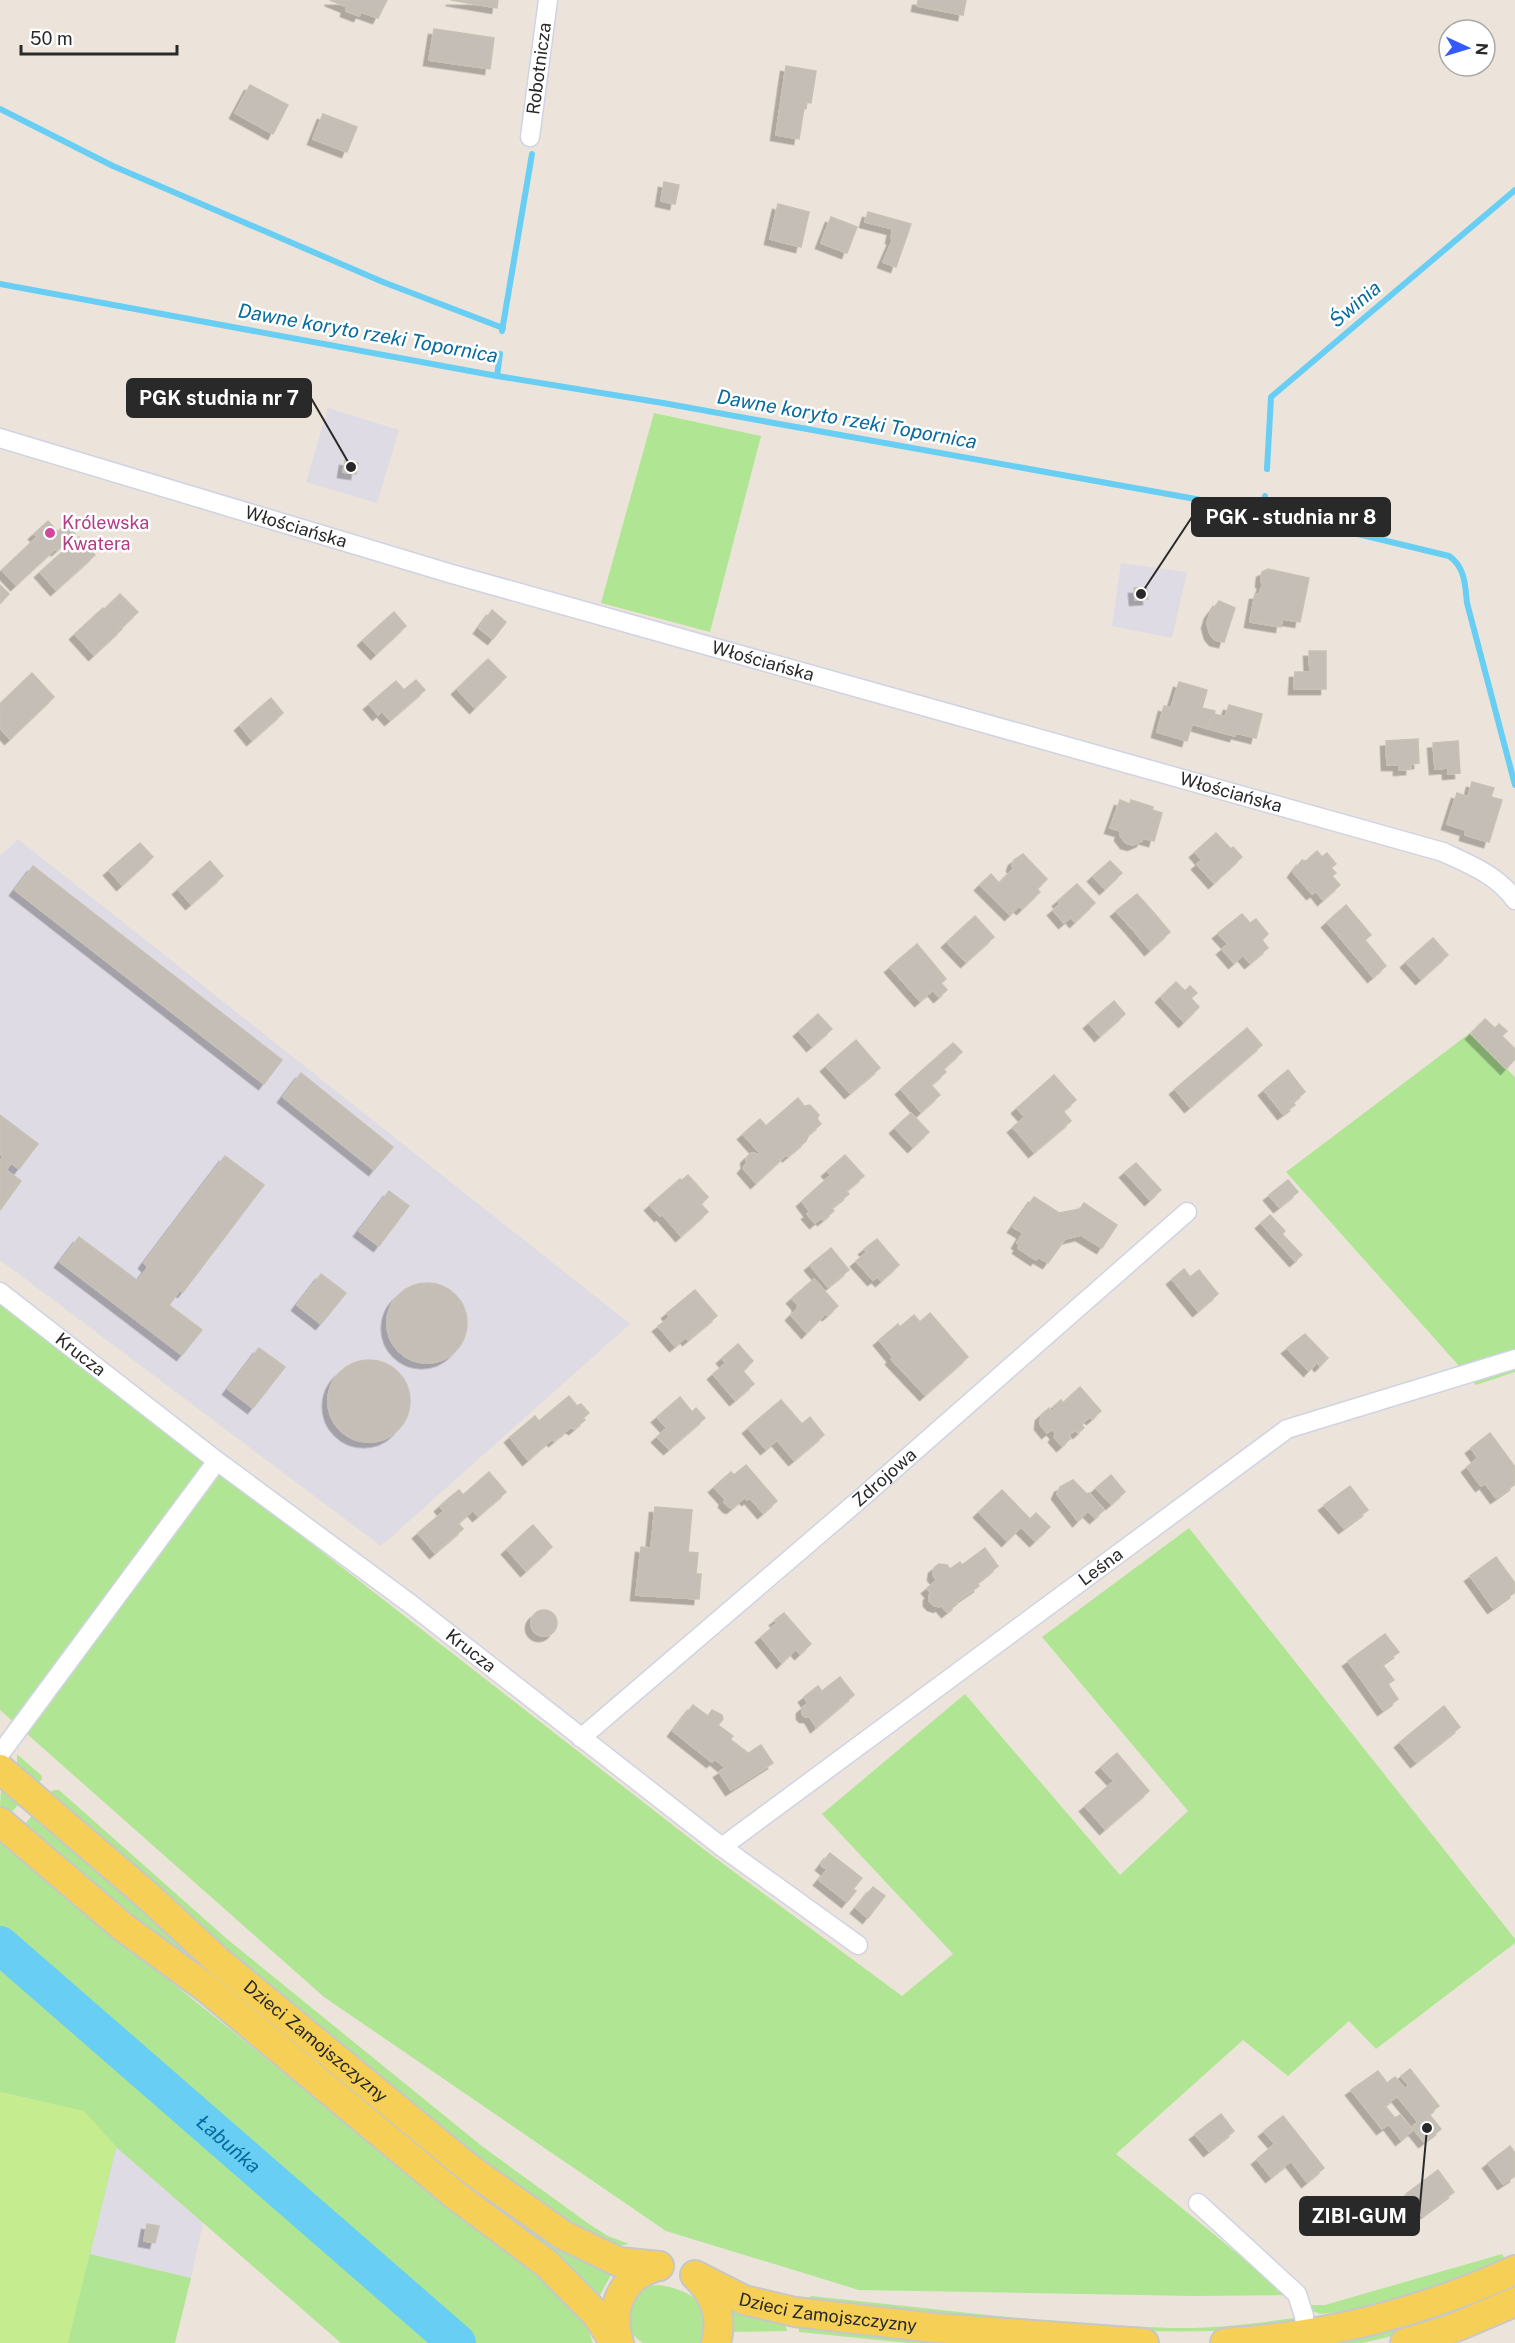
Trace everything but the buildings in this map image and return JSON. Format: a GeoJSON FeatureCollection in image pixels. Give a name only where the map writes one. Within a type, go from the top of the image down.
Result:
{"type":"FeatureCollection","features":[{"type":"Feature","properties":{"kind":"main road","name":"Dzieci Zamojszczyzny"},"geometry":{"type":"LineString","coordinates":[[0,1769],[149,1897],[218,1960],[470,2169],[539,2219],[572,2239],[619,2262],[672,2267],[695,2275],[744,2300],[795,2312],[935,2328],[1144,2343]]}},
{"type":"Feature","properties":{"kind":"main road","name":"Dzieci Zamojszczyzny"},"geometry":{"type":"LineString","coordinates":[[0,1822],[123,1927],[205,1987],[455,2195],[547,2264],[596,2314],[617,2343]]}},
{"type":"Feature","properties":{"kind":"main road"},"geometry":{"type":"LineString","coordinates":[[617,2343],[615,2314],[622,2291],[639,2273],[659,2266]]}},
{"type":"Feature","properties":{"kind":"main road"},"geometry":{"type":"LineString","coordinates":[[1225,2343],[1306,2335],[1403,2313],[1478,2287],[1515,2270]]}},
{"type":"Feature","properties":{"kind":"main road"},"geometry":{"type":"LineString","coordinates":[[695,2275],[707,2286],[717,2310],[719,2325],[716,2343]]}},
{"type":"Feature","properties":{"kind":"main road"},"geometry":{"type":"LineString","coordinates":[[1405,2343],[1451,2329],[1515,2302]]}},
{"type":"Feature","properties":{"kind":"street","name":"Robotnicza"},"geometry":{"type":"LineString","coordinates":[[530,137],[548,0]]}},
{"type":"Feature","properties":{"kind":"street","name":"Włościańska"},"geometry":{"type":"LineString","coordinates":[[0,438],[452,574],[1443,852],[1484,871],[1507,890],[1515,900]]}},
{"type":"Feature","properties":{"kind":"street","name":"Zdrojowa"},"geometry":{"type":"LineString","coordinates":[[581,1738],[859,1500],[1186,1212]]}},
{"type":"Feature","properties":{"kind":"street","name":"Krucza"},"geometry":{"type":"LineString","coordinates":[[0,1292],[217,1461],[412,1605],[722,1847],[858,1946]]}},
{"type":"Feature","properties":{"kind":"street","name":"Leśna"},"geometry":{"type":"LineString","coordinates":[[722,1847],[1287,1429],[1515,1359]]}},
{"type":"Feature","properties":{"kind":"street"},"geometry":{"type":"LineString","coordinates":[[0,1754],[217,1461]]}},
{"type":"Feature","properties":{"kind":"street"},"geometry":{"type":"LineString","coordinates":[[1198,2203],[1298,2294],[1306,2335]]}},
{"type":"Feature","properties":{"kind":"shaded area"},"geometry":{"type":"Polygon","coordinates":[[[328,408],[399,430],[377,503],[306,482],[328,408]]]}},
{"type":"Feature","properties":{"kind":"shaded area"},"geometry":{"type":"Polygon","coordinates":[[[1121,563],[1187,572],[1172,638],[1112,626],[1121,563]]]}},
{"type":"Feature","properties":{"kind":"shaded area"},"geometry":{"type":"Polygon","coordinates":[[[18,839],[630,1324],[381,1546],[0,1260],[0,856],[18,839]]]}},
{"type":"Feature","properties":{"kind":"shaded area"},"geometry":{"type":"Polygon","coordinates":[[[116,2146],[203,2223],[191,2278],[90,2254],[116,2146]]]}},
{"type":"Feature","properties":{"kind":"green space"},"geometry":{"type":"Polygon","coordinates":[[[654,413],[761,436],[710,632],[601,603],[654,413]]]}},
{"type":"Feature","properties":{"kind":"green space"},"geometry":{"type":"Polygon","coordinates":[[[1470,1033],[1515,1077],[1515,1372],[1476,1385],[1286,1172],[1470,1033]]]}},
{"type":"Feature","properties":{"kind":"green space"},"geometry":{"type":"Polygon","coordinates":[[[0,1301],[706,1851],[902,1996],[953,1954],[822,1814],[965,1694],[1120,1875],[1188,1811],[1042,1637],[1189,1528],[1515,1939],[1515,1943],[1376,2049],[1349,2021],[1288,2076],[1243,2040],[1116,2154],[1288,2295],[1194,2296],[859,2290],[666,2231],[324,1997],[0,1710],[0,1301]]]}},
{"type":"Feature","properties":{"kind":"green space"},"geometry":{"type":"Polygon","coordinates":[[[17,1754],[42,1776],[36,1786],[17,1766],[17,1754]]]}},
{"type":"Feature","properties":{"kind":"green space"},"geometry":{"type":"Polygon","coordinates":[[[1,1790],[6,1790],[20,1803],[10,1814],[0,1806],[1,1790]]]}},
{"type":"Feature","properties":{"kind":"green space"},"geometry":{"type":"Polygon","coordinates":[[[53,1790],[59,1790],[227,1939],[483,2147],[589,2224],[608,2236],[629,2244],[619,2246],[601,2239],[547,2207],[416,2110],[48,1795],[53,1790]]]}},
{"type":"Feature","properties":{"kind":"green space"},"geometry":{"type":"Polygon","coordinates":[[[33,1814],[452,2167],[544,2239],[611,2275],[599,2297],[23,1827],[33,1814]]]}},
{"type":"Feature","properties":{"kind":"green space"},"geometry":{"type":"Polygon","coordinates":[[[0,1838],[62,1894],[564,2298],[585,2322],[593,2343],[341,2343],[116,2147],[90,2254],[191,2278],[175,2343],[46,2343],[48,2103],[0,2092],[0,1838]]]}},
{"type":"Feature","properties":{"kind":"green space"},"geometry":{"type":"Polygon","coordinates":[[[0,2092],[84,2111],[116,2146],[68,2343],[0,2343],[0,2092]]]}},
{"type":"Feature","properties":{"kind":"green space"},"geometry":{"type":"Polygon","coordinates":[[[1502,2254],[1506,2261],[1415,2295],[1368,2307],[1320,2314],[1313,2311],[1309,2305],[1325,2305],[1502,2254]]]}},
{"type":"Feature","properties":{"kind":"green space"},"geometry":{"type":"Polygon","coordinates":[[[1515,2284],[1515,2291],[1456,2315],[1388,2337],[1362,2343],[1328,2343],[1515,2284]]]}},
{"type":"Feature","properties":{"kind":"green space"},"geometry":{"type":"Polygon","coordinates":[[[660,2285],[682,2291],[702,2305],[708,2319],[704,2343],[643,2343],[633,2335],[628,2321],[628,2303],[645,2286],[660,2285]]]}},
{"type":"Feature","properties":{"kind":"green space"},"geometry":{"type":"Polygon","coordinates":[[[811,2296],[1037,2320],[1128,2326],[1204,2328],[1295,2318],[1290,2323],[1282,2325],[1230,2330],[1111,2330],[1010,2322],[807,2300],[811,2296]]]}},
{"type":"Feature","properties":{"kind":"green space"},"geometry":{"type":"Polygon","coordinates":[[[727,2308],[785,2323],[787,2331],[729,2332],[727,2308]]]}},
{"type":"Feature","properties":{"kind":"green space"},"geometry":{"type":"Polygon","coordinates":[[[799,2325],[998,2343],[908,2343],[799,2332],[799,2325]]]}},
{"type":"Feature","properties":{"kind":"waterway"},"geometry":{"type":"LineString","coordinates":[[0,109],[113,166],[383,282],[503,328]]}},
{"type":"Feature","properties":{"kind":"waterway"},"geometry":{"type":"LineString","coordinates":[[502,331],[532,154]]}},
{"type":"Feature","properties":{"kind":"waterway","name":"Świnia"},"geometry":{"type":"LineString","coordinates":[[1267,469],[1271,397],[1515,190]]}},
{"type":"Feature","properties":{"kind":"waterway","name":"Dawne koryto rzeki Topornica"},"geometry":{"type":"LineString","coordinates":[[0,284],[497,376],[663,403],[1262,511],[1449,556],[1458,565],[1463,576],[1467,603],[1515,785]]}},
{"type":"Feature","properties":{"kind":"waterway"},"geometry":{"type":"LineString","coordinates":[[497,376],[500,354]]}},
{"type":"Feature","properties":{"kind":"waterway","name":"Świnia"},"geometry":{"type":"LineString","coordinates":[[1262,511],[1265,496]]}},
{"type":"Feature","properties":{"kind":"waterway","name":"Łabuńka"},"geometry":{"type":"LineString","coordinates":[[0,1945],[457,2343]]}},
{"type":"Feature","properties":{"kind":"place","name":"PGK studnia nr 7"},"geometry":{"type":"Point","coordinates":[351,467]}},
{"type":"Feature","properties":{"kind":"place","name":"Królewska Kwatera"},"geometry":{"type":"Point","coordinates":[50,533]}},
{"type":"Feature","properties":{"kind":"place","name":"PGK - studnia nr 8"},"geometry":{"type":"Point","coordinates":[1141,594]}},
{"type":"Feature","properties":{"kind":"place","name":"ZIBI-GUM"},"geometry":{"type":"Point","coordinates":[1427,2128]}}]}
